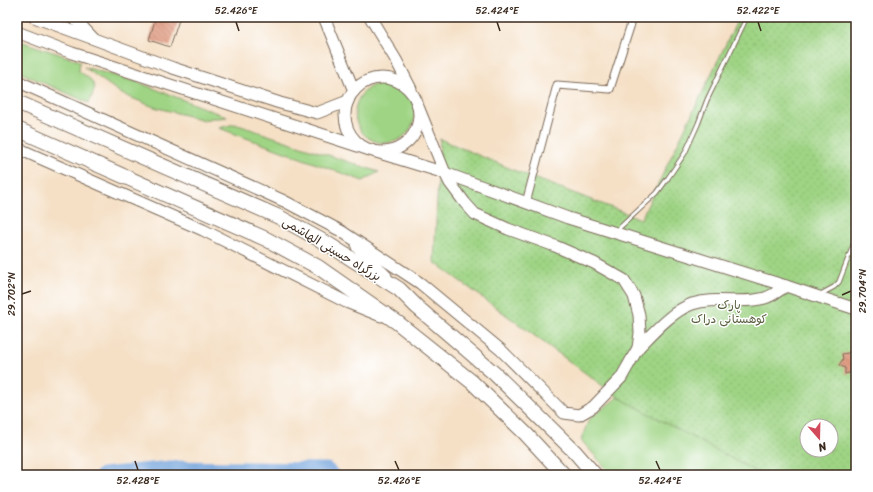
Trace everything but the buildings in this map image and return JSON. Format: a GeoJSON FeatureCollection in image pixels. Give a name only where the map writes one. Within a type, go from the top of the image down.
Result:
{"type":"FeatureCollection","features":[{"type":"Feature","properties":{"kind":"highway","name":"بزرگراه حسینی الهاشمی"},"geometry":{"type":"LineString","coordinates":[[17,102],[279,217],[328,244],[398,290],[496,374],[575,452],[593,472]]}},
{"type":"Feature","properties":{"kind":"highway","name":"بزرگراه حسینی الهاشمی"},"geometry":{"type":"LineString","coordinates":[[17,129],[266,239],[318,267],[398,323],[472,382],[525,433],[564,475]]}},
{"type":"Feature","properties":{"kind":"street"},"geometry":{"type":"LineString","coordinates":[[34,17],[173,68],[280,103],[317,113],[348,101]]}},
{"type":"Feature","properties":{"kind":"street"},"geometry":{"type":"LineString","coordinates":[[73,17],[93,39]]}},
{"type":"Feature","properties":{"kind":"street"},"geometry":{"type":"LineString","coordinates":[[324,17],[354,91]]}},
{"type":"Feature","properties":{"kind":"street"},"geometry":{"type":"LineString","coordinates":[[370,17],[396,60],[415,97],[445,173],[458,195],[475,214],[508,229],[555,246],[594,263],[624,280],[634,296],[639,315],[640,333],[638,348]]}},
{"type":"Feature","properties":{"kind":"street"},"geometry":{"type":"LineString","coordinates":[[526,203],[557,84],[610,90],[631,24],[626,17]]}},
{"type":"Feature","properties":{"kind":"street"},"geometry":{"type":"LineString","coordinates":[[17,32],[80,55],[445,173],[568,218],[856,308]]}},
{"type":"Feature","properties":{"kind":"street"},"geometry":{"type":"LineString","coordinates":[[415,97],[407,87],[397,81],[385,78],[373,79],[354,91],[348,101],[345,113],[346,124],[351,135],[359,144],[370,150],[382,152],[396,150],[406,144],[414,134],[419,122],[419,109]]}},
{"type":"Feature","properties":{"kind":"street"},"geometry":{"type":"LineString","coordinates":[[17,81],[284,200],[341,231],[425,287],[501,350],[564,414],[579,416],[593,407],[621,378],[638,348],[674,314],[692,304],[710,300],[751,300],[767,298],[786,286]]}},
{"type":"Feature","properties":{"kind":"street"},"geometry":{"type":"LineString","coordinates":[[275,119],[280,103]]}},
{"type":"Feature","properties":{"kind":"street"},"geometry":{"type":"LineString","coordinates":[[17,148],[203,230],[346,302],[398,323]]}},
{"type":"Feature","properties":{"kind":"street"},"geometry":{"type":"LineString","coordinates":[[341,231],[398,290]]}},
{"type":"Feature","properties":{"kind":"lane"},"geometry":{"type":"LineString","coordinates":[[614,232],[657,193],[685,153],[707,100],[747,17]]}},
{"type":"Feature","properties":{"kind":"lane"},"geometry":{"type":"LineString","coordinates":[[816,296],[839,282],[856,238]]}},
{"type":"Feature","properties":{"kind":"green space","name":"پارک کوهستانی دراک"},"geometry":{"type":"Polygon","coordinates":[[[739,17],[856,17],[856,475],[762,475],[618,397],[434,262],[440,139],[516,171],[641,219],[739,17]]]}},
{"type":"Feature","properties":{"kind":"green space"},"geometry":{"type":"Polygon","coordinates":[[[17,40],[80,61],[79,71],[91,80],[95,88],[89,103],[17,71],[17,40]]]}},
{"type":"Feature","properties":{"kind":"green space"},"geometry":{"type":"Polygon","coordinates":[[[84,67],[140,83],[227,117],[204,120],[154,107],[122,94],[84,67]]]}},
{"type":"Feature","properties":{"kind":"green space"},"geometry":{"type":"Polygon","coordinates":[[[385,83],[402,88],[410,96],[415,113],[410,130],[402,138],[385,143],[368,138],[360,130],[355,113],[360,96],[368,88],[385,83]]]}},
{"type":"Feature","properties":{"kind":"green space"},"geometry":{"type":"Polygon","coordinates":[[[235,124],[379,172],[363,181],[219,128],[235,124]]]}},
{"type":"Feature","properties":{"kind":"green space"},"geometry":{"type":"Polygon","coordinates":[[[618,397],[718,444],[799,419],[799,458],[839,458],[839,418],[801,418],[849,403],[856,475],[612,475],[581,440],[589,419],[618,397]]]}},
{"type":"Feature","properties":{"kind":"waterway"},"geometry":{"type":"LineString","coordinates":[[103,475],[170,468],[327,470],[332,475]]}},
{"type":"Feature","properties":{"kind":"waterway"},"geometry":{"type":"LineString","coordinates":[[17,475],[31,475]]}}]}
